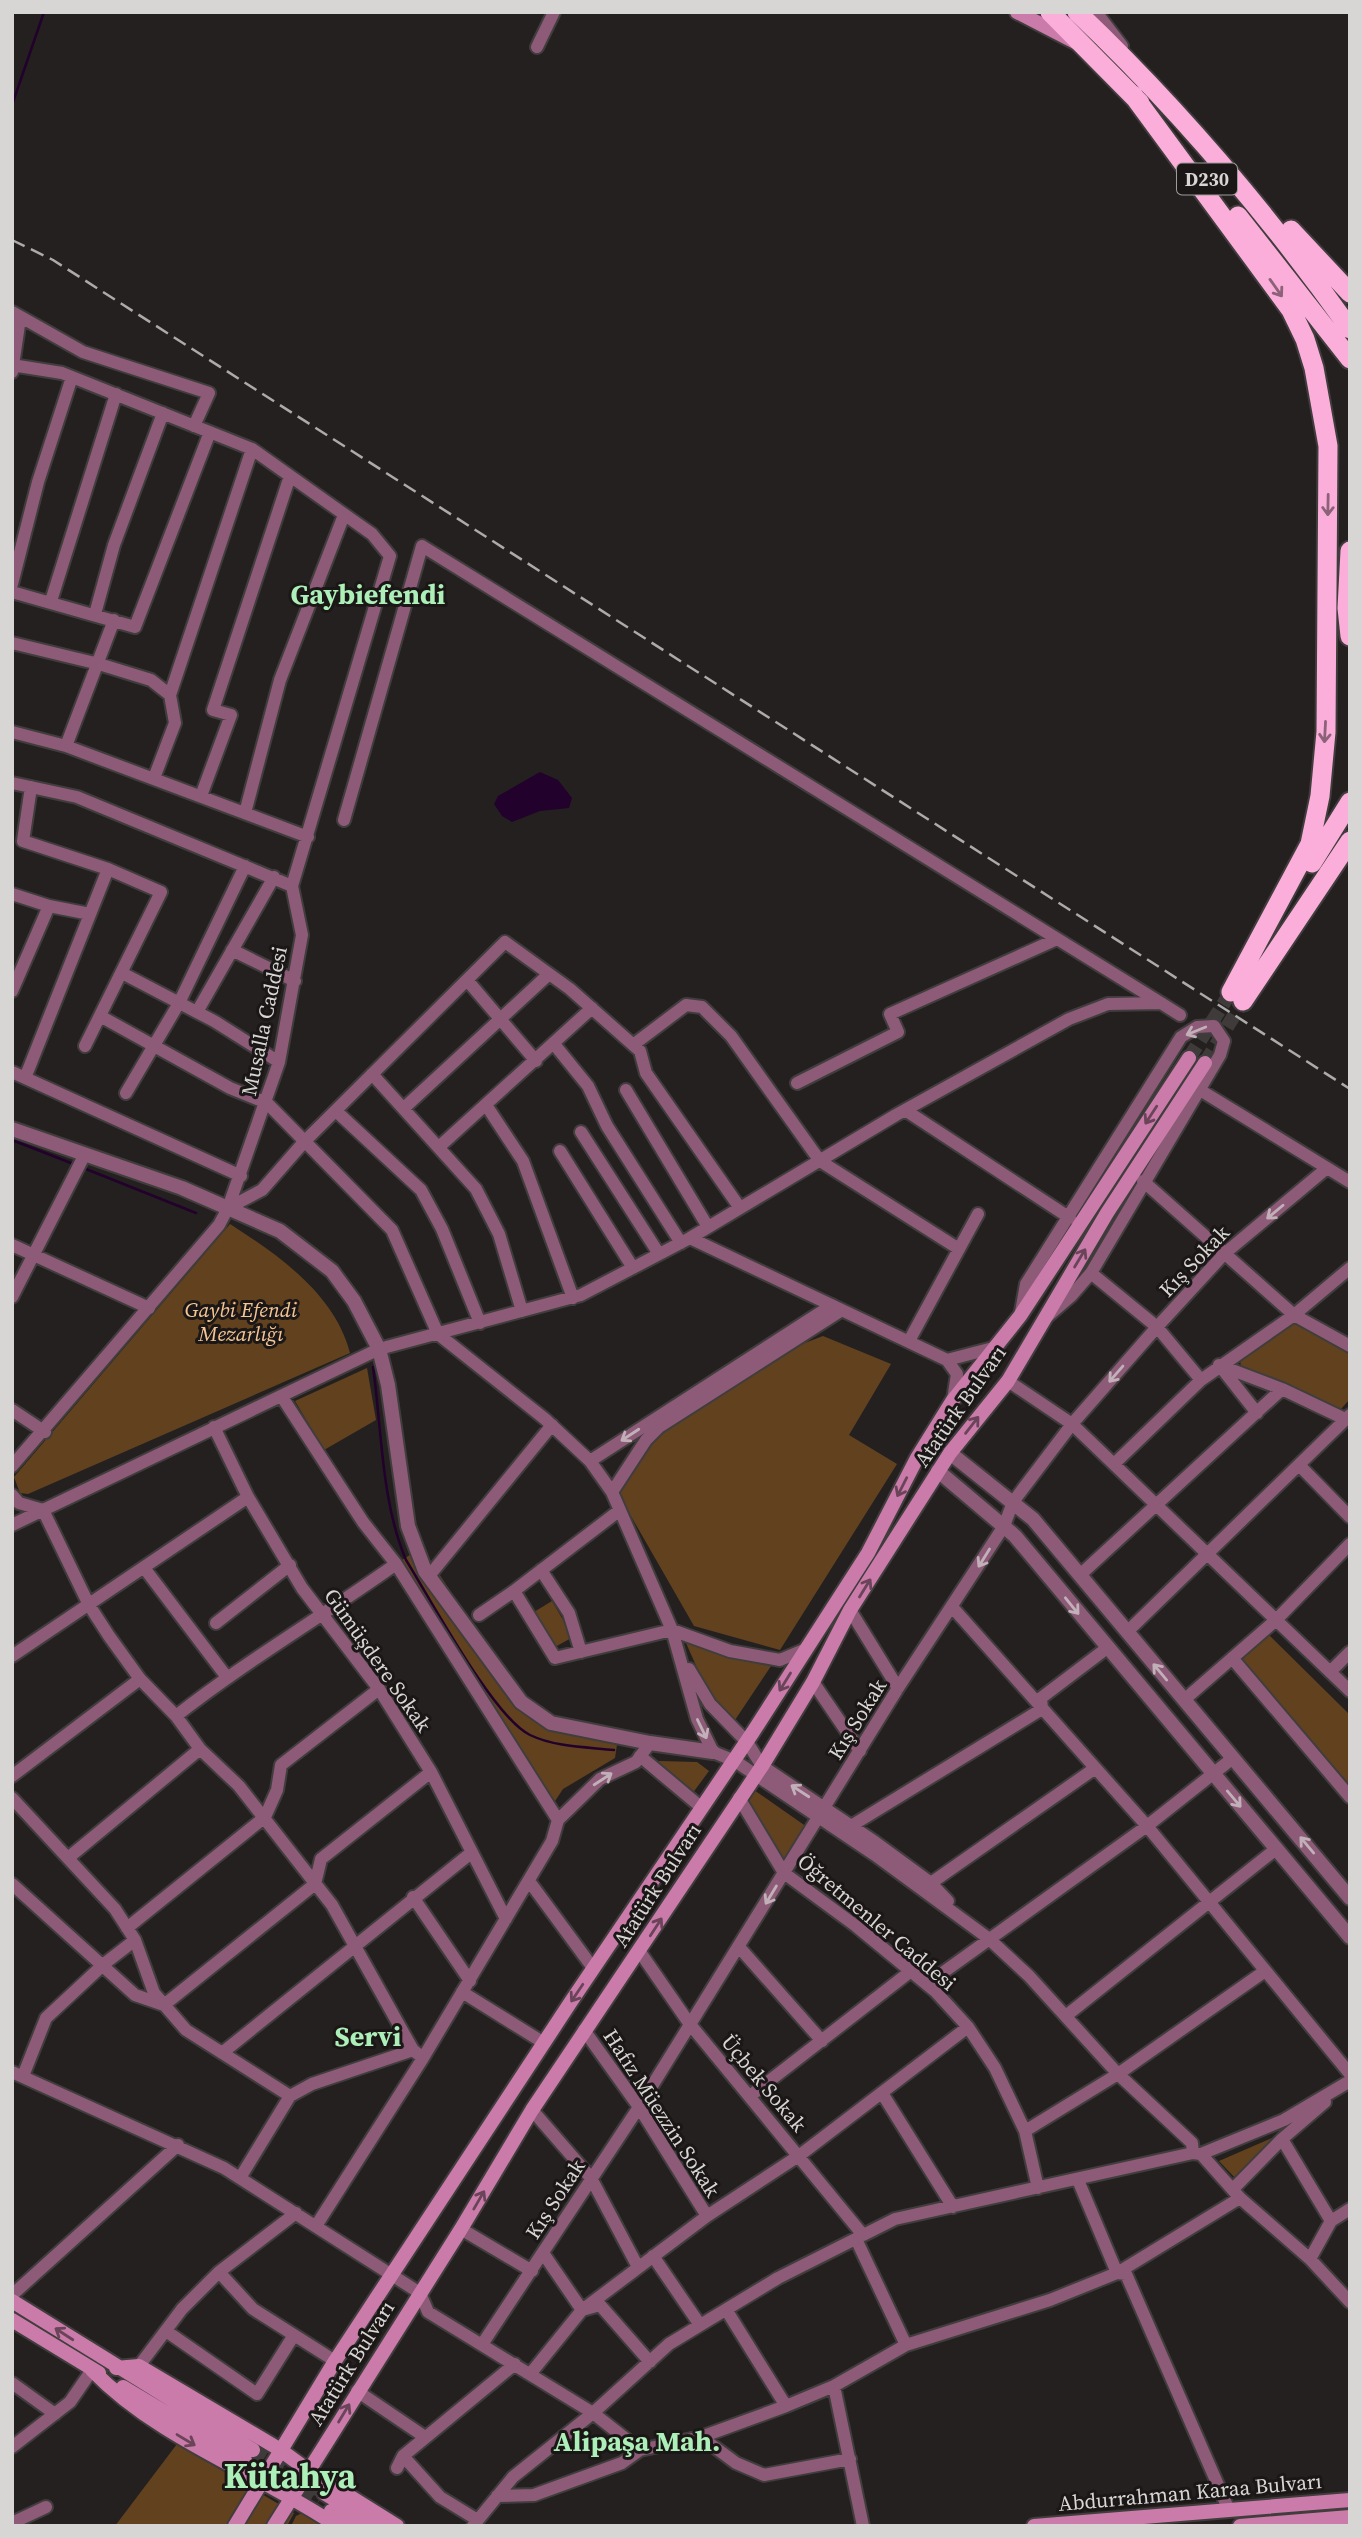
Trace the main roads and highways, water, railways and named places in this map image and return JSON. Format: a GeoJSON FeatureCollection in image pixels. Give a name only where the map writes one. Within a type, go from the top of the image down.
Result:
{"type":"FeatureCollection","features":[{"type":"Feature","properties":{"kind":"highway","name":"D230"},"geometry":{"type":"LineString","coordinates":[[1049,12],[1133,95],[1225,200],[1350,359]]}},
{"type":"Feature","properties":{"kind":"highway","name":"D230"},"geometry":{"type":"LineString","coordinates":[[1077,12],[1148,79],[1350,293]]}},
{"type":"Feature","properties":{"kind":"highway"},"geometry":{"type":"LineString","coordinates":[[1133,95],[1291,310],[1305,339],[1314,368],[1328,446],[1326,732],[1320,796],[1310,844],[1237,996]]}},
{"type":"Feature","properties":{"kind":"highway"},"geometry":{"type":"LineString","coordinates":[[1169,103],[1264,212],[1350,329]]}},
{"type":"Feature","properties":{"kind":"highway"},"geometry":{"type":"LineString","coordinates":[[1350,551],[1347,608],[1350,636]]}},
{"type":"Feature","properties":{"kind":"highway"},"geometry":{"type":"LineString","coordinates":[[1237,996],[1350,802]]}},
{"type":"Feature","properties":{"kind":"highway"},"geometry":{"type":"LineString","coordinates":[[1237,996],[1350,841]]}},
{"type":"Feature","properties":{"kind":"highway"},"geometry":{"type":"LineString","coordinates":[[1237,996],[1350,865]]}},
{"type":"Feature","properties":{"kind":"main road"},"geometry":{"type":"LineString","coordinates":[[1017,12],[1060,37],[1088,48]]}},
{"type":"Feature","properties":{"kind":"main road","name":"Atatürk Bulvarı"},"geometry":{"type":"LineString","coordinates":[[235,2526],[279,2449],[335,2361],[593,1968],[735,1762],[868,1553],[917,1458],[954,1400],[1020,1316],[1189,1058]]}},
{"type":"Feature","properties":{"kind":"main road","name":"Atatürk Bulvarı"},"geometry":{"type":"LineString","coordinates":[[274,2526],[461,2229],[532,2109],[640,1952],[758,1770],[813,1682],[850,1610],[950,1453],[1008,1381],[1040,1323],[1205,1063]]}},
{"type":"Feature","properties":{"kind":"main road"},"geometry":{"type":"LineString","coordinates":[[917,1458],[939,1471]]}},
{"type":"Feature","properties":{"kind":"main road"},"geometry":{"type":"LineString","coordinates":[[12,2301],[249,2455],[92,2370],[12,2320]]}},
{"type":"Feature","properties":{"kind":"main road"},"geometry":{"type":"LineString","coordinates":[[116,2368],[139,2366],[279,2449],[397,2526]]}},
{"type":"Feature","properties":{"kind":"main road"},"geometry":{"type":"LineString","coordinates":[[92,2370],[110,2388],[180,2437],[338,2526]]}},
{"type":"Feature","properties":{"kind":"main road"},"geometry":{"type":"LineString","coordinates":[[355,2526],[321,2498],[378,2526]]}},
{"type":"Feature","properties":{"kind":"main road","name":"Abdurrahman Karaa Bulvarı"},"geometry":{"type":"LineString","coordinates":[[1034,2526],[1350,2500]]}},
{"type":"Feature","properties":{"kind":"main road","name":"Abdurrahman Karaa Bulvarı"},"geometry":{"type":"LineString","coordinates":[[1240,2526],[1350,2517]]}},
{"type":"Feature","properties":{"kind":"waterway"},"geometry":{"type":"LineString","coordinates":[[12,105],[44,12]]}},
{"type":"Feature","properties":{"kind":"waterway"},"geometry":{"type":"LineString","coordinates":[[12,1140],[71,1163]]}},
{"type":"Feature","properties":{"kind":"waterway"},"geometry":{"type":"LineString","coordinates":[[86,1169],[196,1213]]}},
{"type":"Feature","properties":{"kind":"waterway"},"geometry":{"type":"LineString","coordinates":[[373,1367],[387,1490],[398,1537],[406,1560],[463,1656],[499,1706],[515,1724],[530,1735],[560,1744],[614,1750]]}},
{"type":"Feature","properties":{"kind":"tunnel"},"geometry":{"type":"LineString","coordinates":[[1189,1058],[1231,992]]}},
{"type":"Feature","properties":{"kind":"tunnel"},"geometry":{"type":"LineString","coordinates":[[1205,1063],[1243,1001]]}},
{"type":"Feature","properties":{"kind":"tunnel"},"geometry":{"type":"LineString","coordinates":[[253,2450],[324,2493]]}},
{"type":"Feature","properties":{"kind":"tunnel"},"geometry":{"type":"LineString","coordinates":[[245,2460],[318,2503]]}},
{"type":"Feature","properties":{"kind":"railway"},"geometry":{"type":"LineString","coordinates":[[12,240],[53,260],[1350,1089]]}},
{"type":"Feature","properties":{"kind":"district","name":"Gaybiefendi"},"geometry":{"type":"Point","coordinates":[368,594]}},
{"type":"Feature","properties":{"kind":"district","name":"Servi"},"geometry":{"type":"Point","coordinates":[368,2036]}},
{"type":"Feature","properties":{"kind":"district","name":"Alipaşa Mah."},"geometry":{"type":"Point","coordinates":[637,2441]}},
{"type":"Feature","properties":{"kind":"district","name":"Kütahya"},"geometry":{"type":"Point","coordinates":[290,2476]}},
{"type":"Feature","properties":{"kind":"park label","name":"Gaybi Efendi Mezarlığı"},"geometry":{"type":"Point","coordinates":[241,1321]}}]}
